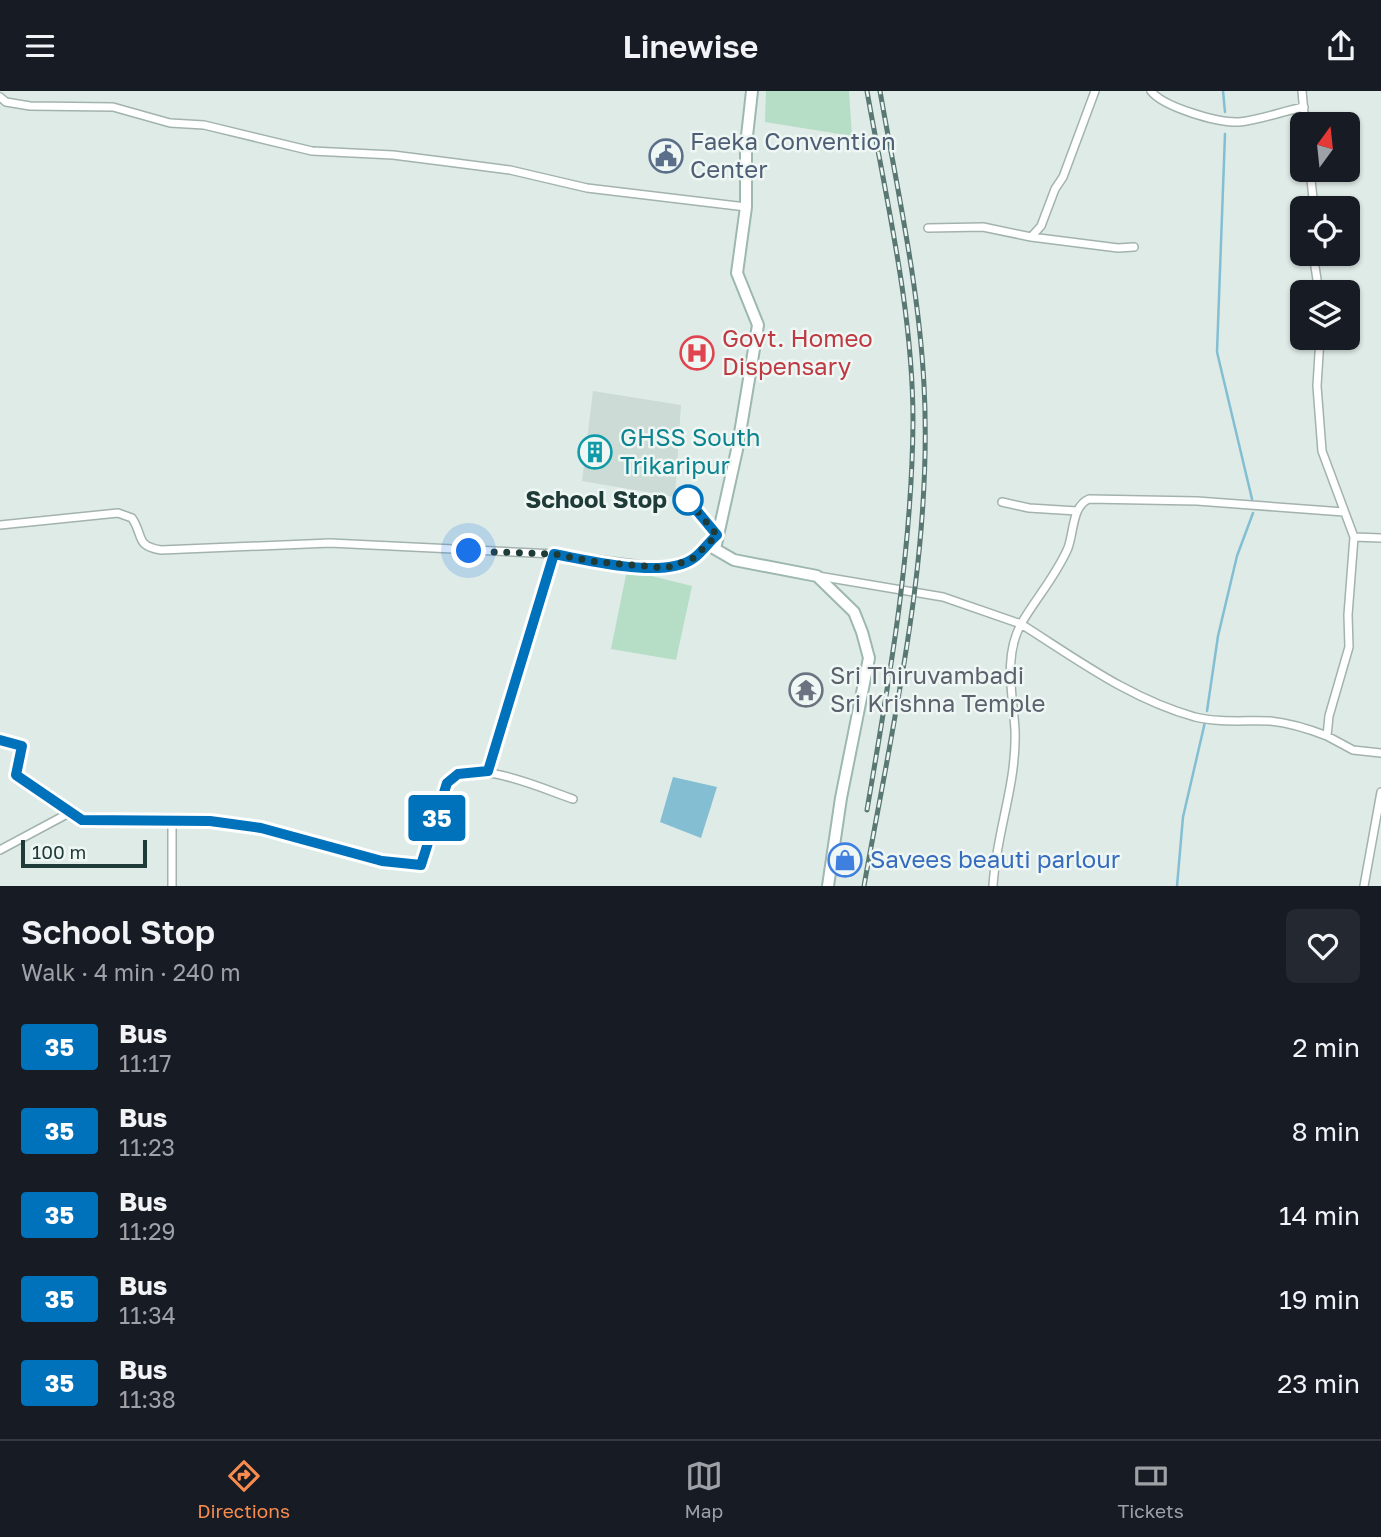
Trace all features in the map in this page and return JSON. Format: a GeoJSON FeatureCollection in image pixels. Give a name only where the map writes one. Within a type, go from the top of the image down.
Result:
{"type":"FeatureCollection","features":[{"type":"Feature","properties":{"kind":"main road"},"geometry":{"type":"LineString","coordinates":[[752,91],[746,145],[746,207],[737,273],[758,325],[738,445],[715,549],[721,555],[817,576],[854,612],[869,658],[841,797],[828,886]]}},
{"type":"Feature","properties":{"kind":"street"},"geometry":{"type":"LineString","coordinates":[[1031,236],[1041,226],[1055,189],[1063,177],[1095,91]]}},
{"type":"Feature","properties":{"kind":"street"},"geometry":{"type":"LineString","coordinates":[[1151,91],[1168,103],[1190,112],[1237,122],[1304,107]]}},
{"type":"Feature","properties":{"kind":"street"},"geometry":{"type":"LineString","coordinates":[[1303,91],[1305,112]]}},
{"type":"Feature","properties":{"kind":"street"},"geometry":{"type":"LineString","coordinates":[[0,97],[6,102],[30,106],[113,107],[170,123],[214,127],[312,152],[393,155],[510,170],[599,190],[746,207]]}},
{"type":"Feature","properties":{"kind":"street"},"geometry":{"type":"LineString","coordinates":[[928,227],[983,226],[1031,236],[1118,248],[1133,247]]}},
{"type":"Feature","properties":{"kind":"street"},"geometry":{"type":"LineString","coordinates":[[1320,350],[1317,397],[1322,451],[1354,537],[1348,615],[1349,647],[1329,716],[1327,736]]}},
{"type":"Feature","properties":{"kind":"street"},"geometry":{"type":"LineString","coordinates":[[993,886],[995,860],[1012,785],[1015,734],[1009,655],[1021,624],[1062,559],[1082,502],[1089,499],[1197,501],[1344,512]]}},
{"type":"Feature","properties":{"kind":"street"},"geometry":{"type":"LineString","coordinates":[[0,525],[118,513],[132,519],[145,546],[161,551],[330,543],[554,554],[597,562],[666,568],[692,559],[717,535],[688,500]]}},
{"type":"Feature","properties":{"kind":"street"},"geometry":{"type":"LineString","coordinates":[[1002,502],[1029,508],[1077,510]]}},
{"type":"Feature","properties":{"kind":"street"},"geometry":{"type":"LineString","coordinates":[[1354,537],[1381,538]]}},
{"type":"Feature","properties":{"kind":"street"},"geometry":{"type":"LineString","coordinates":[[488,771],[554,554]]}},
{"type":"Feature","properties":{"kind":"street"},"geometry":{"type":"LineString","coordinates":[[817,576],[943,597],[1021,624],[1116,686],[1145,701],[1197,717],[1224,722],[1272,721],[1327,736],[1353,750],[1381,753]]}},
{"type":"Feature","properties":{"kind":"street"},"geometry":{"type":"LineString","coordinates":[[0,740],[22,746],[16,775],[82,820],[210,821],[261,828],[415,867],[425,861],[447,783],[458,774],[488,771],[573,799]]}},
{"type":"Feature","properties":{"kind":"street"},"geometry":{"type":"LineString","coordinates":[[1364,886],[1381,792]]}},
{"type":"Feature","properties":{"kind":"street"},"geometry":{"type":"LineString","coordinates":[[0,851],[69,813]]}},
{"type":"Feature","properties":{"kind":"street"},"geometry":{"type":"LineString","coordinates":[[172,822],[172,886]]}},
{"type":"Feature","properties":{"kind":"shaded area"},"geometry":{"type":"Polygon","coordinates":[[[593,391],[681,405],[675,497],[582,481],[593,391]]]}},
{"type":"Feature","properties":{"kind":"green space"},"geometry":{"type":"Polygon","coordinates":[[[766,91],[849,91],[852,136],[765,122],[766,91]]]}},
{"type":"Feature","properties":{"kind":"green space"},"geometry":{"type":"Polygon","coordinates":[[[627,570],[692,586],[676,660],[611,649],[627,570]]]}},
{"type":"Feature","properties":{"kind":"water"},"geometry":{"type":"Polygon","coordinates":[[[673,777],[717,787],[701,838],[660,822],[673,777]]]}},
{"type":"Feature","properties":{"kind":"waterway"},"geometry":{"type":"LineString","coordinates":[[1223,91],[1225,112]]}},
{"type":"Feature","properties":{"kind":"waterway"},"geometry":{"type":"LineString","coordinates":[[1225,134],[1217,352],[1252,499]]}},
{"type":"Feature","properties":{"kind":"waterway"},"geometry":{"type":"LineString","coordinates":[[1207,711],[1218,636],[1237,556],[1253,513]]}},
{"type":"Feature","properties":{"kind":"waterway"},"geometry":{"type":"LineString","coordinates":[[1177,886],[1183,817],[1205,722]]}},
{"type":"Feature","properties":{"kind":"railway"},"geometry":{"type":"LineString","coordinates":[[867,91],[903,297],[912,380],[913,421],[904,568],[867,810]]}},
{"type":"Feature","properties":{"kind":"railway"},"geometry":{"type":"LineString","coordinates":[[864,886],[898,700],[917,575],[925,448],[924,385],[917,311],[880,91]]}},
{"type":"Feature","properties":{"kind":"bus line","name":"35"},"geometry":{"type":"LineString","coordinates":[[0,740],[22,746],[15,771],[19,778],[82,820],[210,821],[261,828],[382,861],[415,867],[421,865],[425,861],[447,783],[458,774],[488,771],[554,554],[597,562],[666,568],[692,559],[717,535],[688,500]]}},
{"type":"Feature","properties":{"kind":"place","name":"Faeka Convention Center"},"geometry":{"type":"Point","coordinates":[666,156]}},
{"type":"Feature","properties":{"kind":"place","name":"Govt. Homeo Dispensary"},"geometry":{"type":"Point","coordinates":[697,353]}},
{"type":"Feature","properties":{"kind":"place","name":"GHSS South Trikaripur"},"geometry":{"type":"Point","coordinates":[595,452]}},
{"type":"Feature","properties":{"kind":"place","name":"School Stop"},"geometry":{"type":"Point","coordinates":[688,500]}},
{"type":"Feature","properties":{"kind":"place","name":"Sri Thiruvambadi Sri Krishna Temple"},"geometry":{"type":"Point","coordinates":[806,690]}},
{"type":"Feature","properties":{"kind":"place","name":"Savees beauti parlour"},"geometry":{"type":"Point","coordinates":[845,860]}},
{"type":"Feature","properties":{"kind":"route"},"geometry":{"type":"LineString","coordinates":[[469,551],[554,554],[597,562],[666,568],[692,559],[717,535],[688,500]]}}]}
